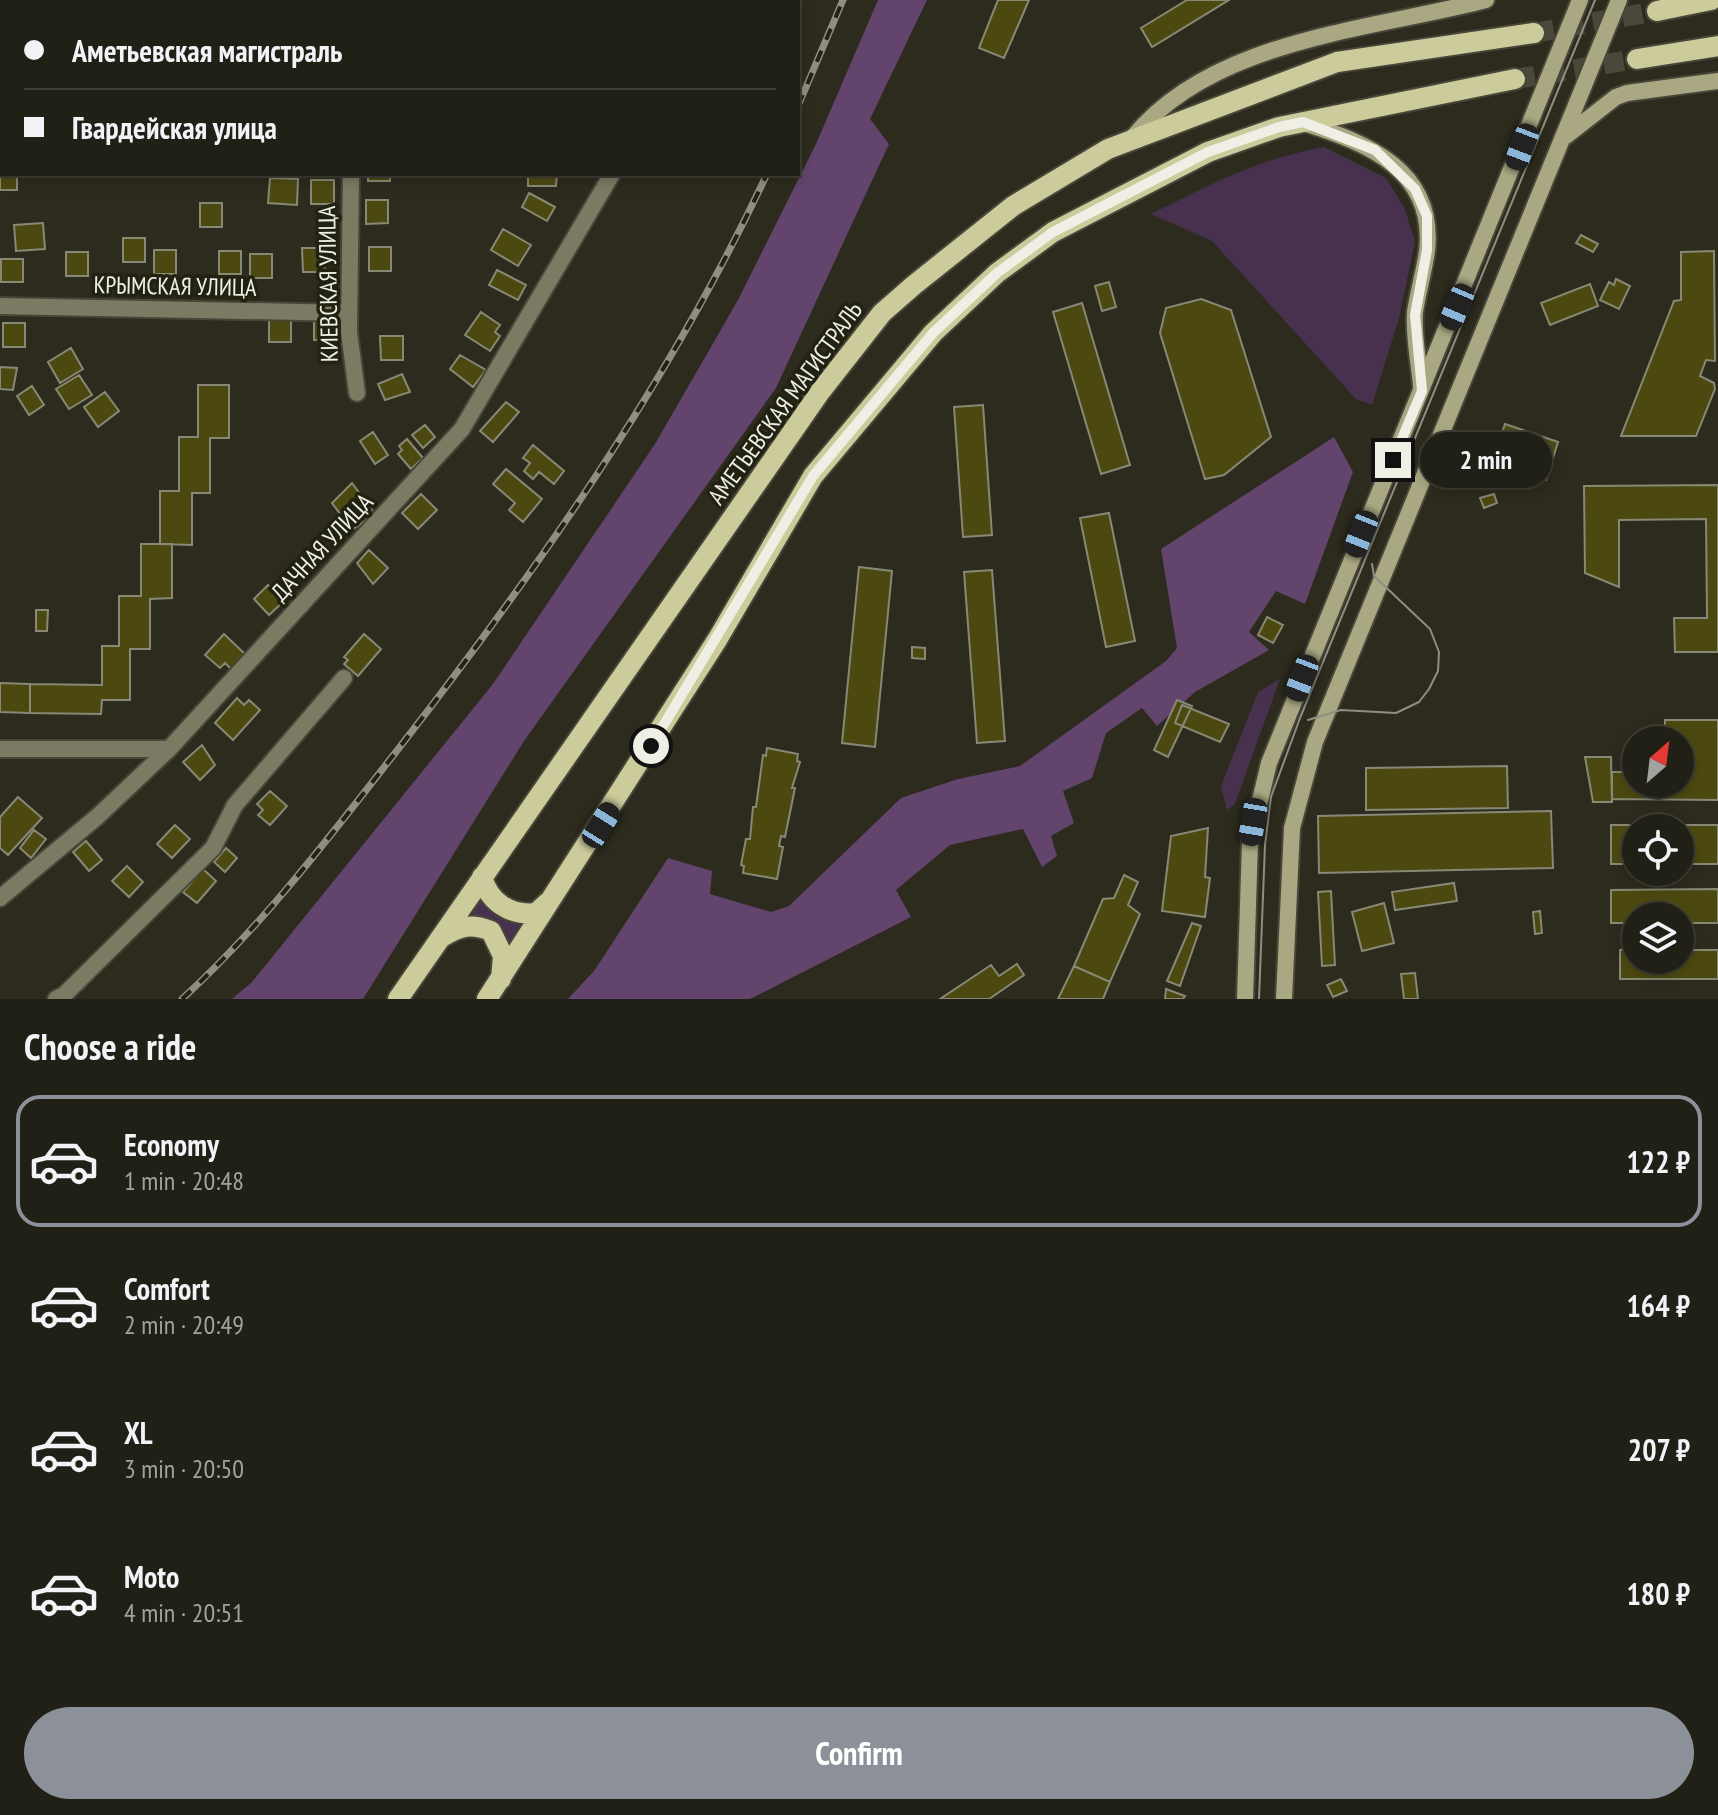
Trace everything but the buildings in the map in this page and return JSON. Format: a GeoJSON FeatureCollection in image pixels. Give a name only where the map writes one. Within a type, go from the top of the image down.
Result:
{"type":"FeatureCollection","features":[{"type":"Feature","properties":{"kind":"main road"},"geometry":{"type":"LineString","coordinates":[[1133,137],[1152,115],[1177,94],[1225,68],[1337,33],[1486,0]]}},
{"type":"Feature","properties":{"kind":"main road"},"geometry":{"type":"LineString","coordinates":[[1245,999],[1247,872],[1257,802],[1313,650],[1422,391],[1580,0]]}},
{"type":"Feature","properties":{"kind":"main road"},"geometry":{"type":"LineString","coordinates":[[1284,999],[1288,874],[1299,789],[1325,715],[1619,0]]}},
{"type":"Feature","properties":{"kind":"main road"},"geometry":{"type":"LineString","coordinates":[[1657,11],[1711,0]]}},
{"type":"Feature","properties":{"kind":"main road","name":"АМЕТЬЕВСКАЯ МАГИСТРАЛЬ"},"geometry":{"type":"LineString","coordinates":[[398,999],[820,392],[882,313],[1013,206],[1133,137],[1337,62],[1534,33]]}},
{"type":"Feature","properties":{"kind":"main road"},"geometry":{"type":"LineString","coordinates":[[1637,59],[1718,46]]}},
{"type":"Feature","properties":{"kind":"main road"},"geometry":{"type":"LineString","coordinates":[[487,999],[717,640],[813,476],[933,333],[997,273],[1053,232],[1208,152],[1279,127],[1515,79]]}},
{"type":"Feature","properties":{"kind":"main road"},"geometry":{"type":"LineString","coordinates":[[1564,137],[1627,93],[1718,81]]}},
{"type":"Feature","properties":{"kind":"main road"},"geometry":{"type":"LineString","coordinates":[[1303,122],[1375,150],[1401,172],[1421,202],[1427,216],[1427,250],[1415,315],[1422,391]]}},
{"type":"Feature","properties":{"kind":"main road"},"geometry":{"type":"LineString","coordinates":[[482,877],[487,892],[514,912],[536,913],[557,894]]}},
{"type":"Feature","properties":{"kind":"main road"},"geometry":{"type":"LineString","coordinates":[[438,940],[459,927],[471,925],[491,931],[503,956],[501,979]]}},
{"type":"Feature","properties":{"kind":"street","name":"КИЕВСКАЯ УЛИЦА"},"geometry":{"type":"LineString","coordinates":[[351,176],[348,313],[357,393]]}},
{"type":"Feature","properties":{"kind":"street","name":"ДАЧНАЯ УЛИЦА"},"geometry":{"type":"LineString","coordinates":[[0,898],[98,816],[169,749],[462,429],[611,176]]}},
{"type":"Feature","properties":{"kind":"street","name":"КРЫМСКАЯ УЛИЦА"},"geometry":{"type":"LineString","coordinates":[[0,306],[348,313]]}},
{"type":"Feature","properties":{"kind":"street"},"geometry":{"type":"LineString","coordinates":[[56,999],[64,995],[213,848],[235,805],[344,678]]}},
{"type":"Feature","properties":{"kind":"street"},"geometry":{"type":"LineString","coordinates":[[0,749],[169,749]]}},
{"type":"Feature","properties":{"kind":"shaded area"},"geometry":{"type":"Polygon","coordinates":[[[878,0],[927,0],[870,119],[889,144],[776,388],[524,741],[363,999],[232,999],[252,982],[493,684],[655,444],[738,300],[816,144],[878,0]]]}},
{"type":"Feature","properties":{"kind":"shaded area"},"geometry":{"type":"Polygon","coordinates":[[[1324,147],[1386,178],[1405,209],[1415,242],[1399,318],[1372,405],[1356,399],[1212,241],[1151,214],[1257,165],[1324,147]]]}},
{"type":"Feature","properties":{"kind":"shaded area"},"geometry":{"type":"Polygon","coordinates":[[[1334,437],[1353,472],[1305,604],[1276,591],[1249,632],[1269,650],[1195,692],[1157,726],[1142,708],[1106,733],[1092,778],[1063,791],[1074,823],[1051,836],[1057,856],[1042,867],[1023,829],[950,845],[896,890],[911,917],[750,999],[568,999],[594,971],[668,858],[712,871],[710,894],[771,912],[789,906],[901,798],[958,779],[1020,766],[1166,661],[1177,648],[1161,549],[1334,437]]]}},
{"type":"Feature","properties":{"kind":"shaded area"},"geometry":{"type":"Polygon","coordinates":[[[1280,679],[1235,804],[1227,810],[1221,786],[1258,692],[1280,679]]]}},
{"type":"Feature","properties":{"kind":"shaded area"},"geometry":{"type":"Polygon","coordinates":[[[481,894],[496,915],[524,920],[507,948],[465,917],[481,894]]]}},
{"type":"Feature","properties":{"kind":"tunnel"},"geometry":{"type":"LineString","coordinates":[[1534,33],[1657,11]]}},
{"type":"Feature","properties":{"kind":"tunnel"},"geometry":{"type":"LineString","coordinates":[[1515,79],[1637,59]]}},
{"type":"Feature","properties":{"kind":"tram line"},"geometry":{"type":"LineString","coordinates":[[1259,999],[1265,845],[1271,797],[1300,718],[1595,0]]}},
{"type":"Feature","properties":{"kind":"tram line"},"geometry":{"type":"LineString","coordinates":[[1308,720],[1341,710],[1396,713],[1419,702],[1438,671],[1439,652],[1430,629],[1374,576],[1372,564]]}},
{"type":"Feature","properties":{"kind":"railway"},"geometry":{"type":"LineString","coordinates":[[800,101],[843,0]]}},
{"type":"Feature","properties":{"kind":"railway"},"geometry":{"type":"LineString","coordinates":[[182,999],[269,910],[322,846],[451,680],[551,542],[645,399],[688,326],[766,176]]}},
{"type":"Feature","properties":{"kind":"route"},"geometry":{"type":"LineString","coordinates":[[651,746],[813,476],[933,333],[997,273],[1053,232],[1208,152],[1279,127],[1303,122],[1346,136],[1375,150],[1393,164],[1415,189],[1427,216],[1427,250],[1415,315],[1422,391],[1393,460]]}}]}
